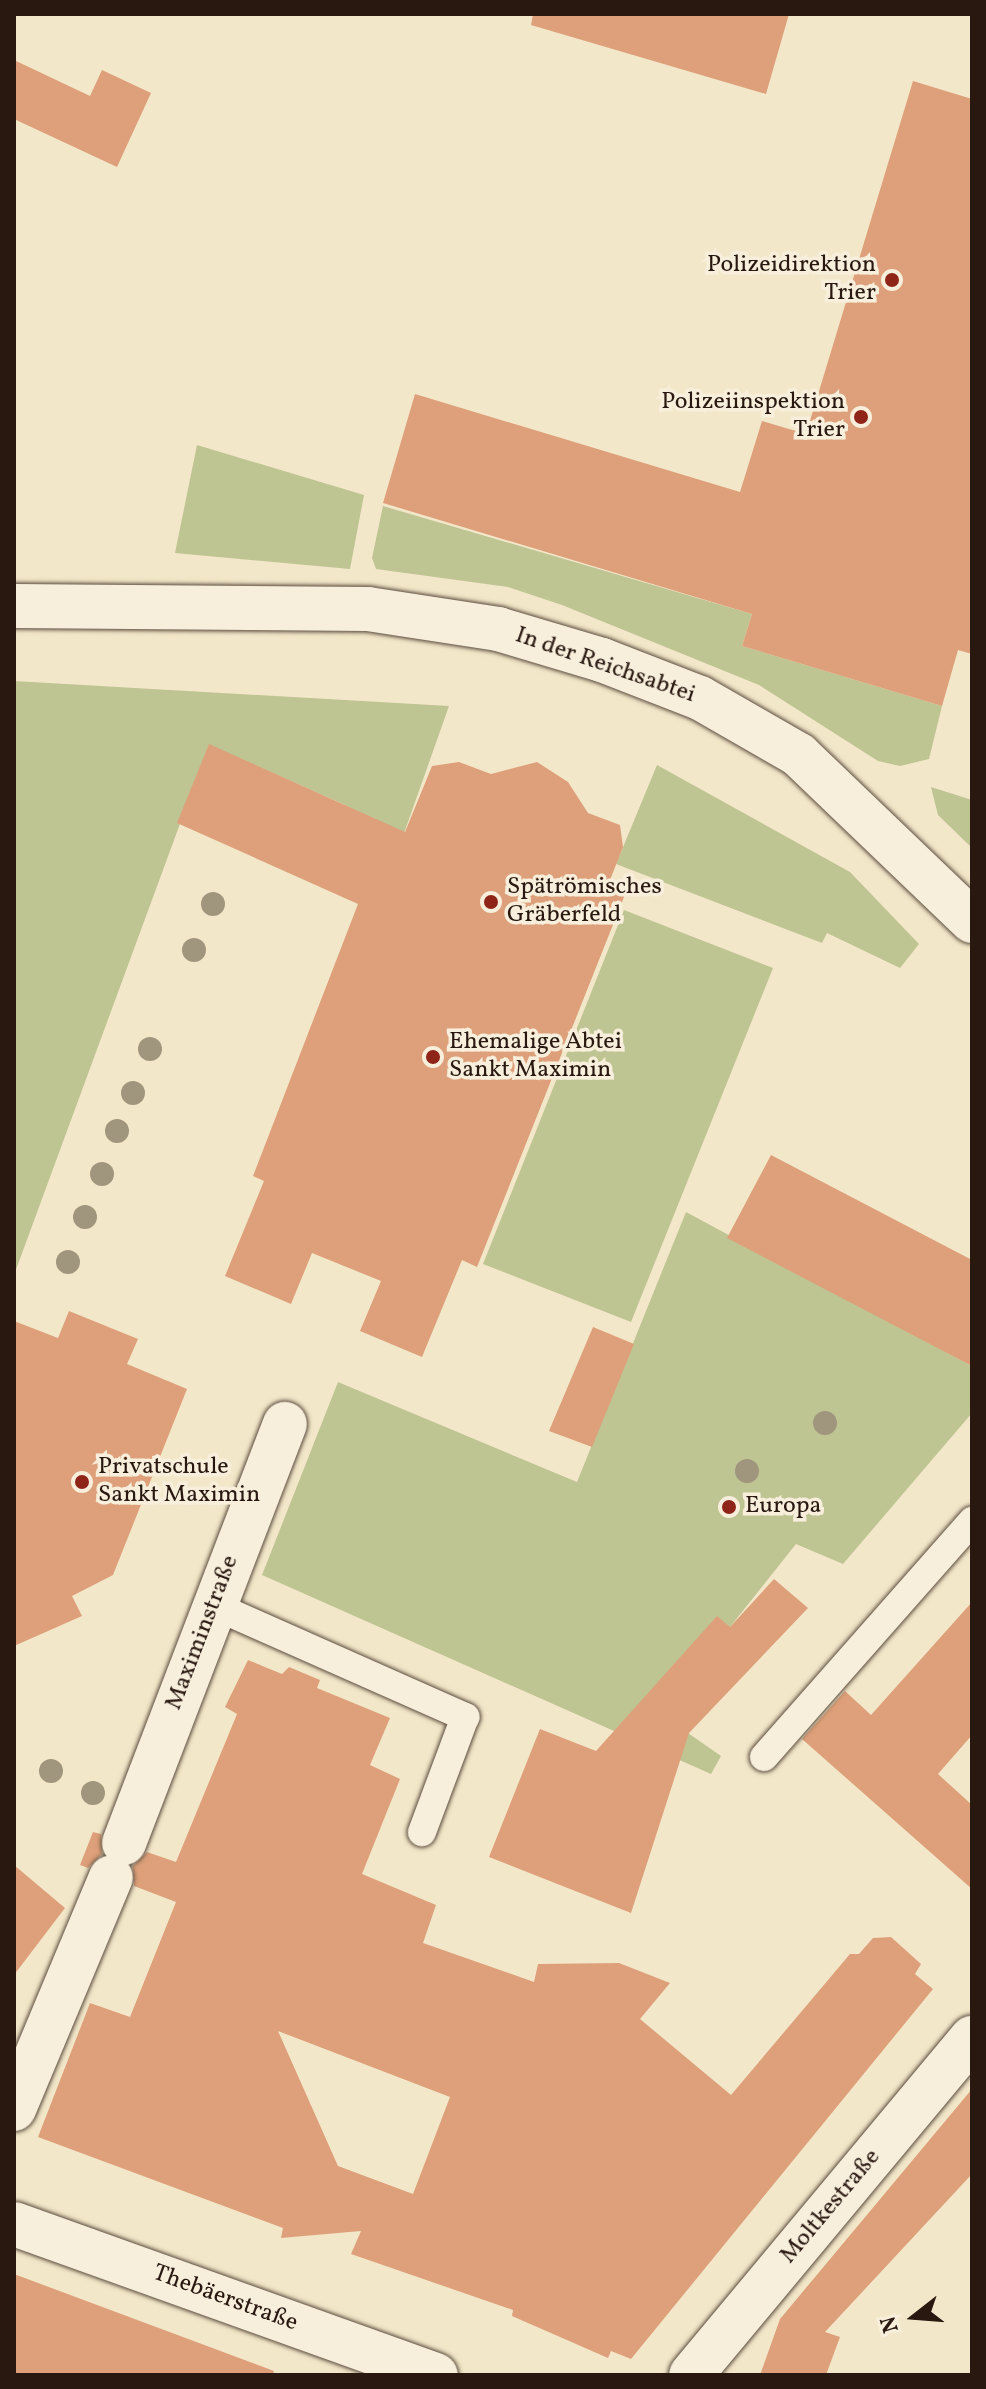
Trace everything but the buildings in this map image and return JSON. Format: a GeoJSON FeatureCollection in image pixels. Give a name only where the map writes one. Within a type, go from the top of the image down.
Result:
{"type":"FeatureCollection","features":[{"type":"Feature","properties":{"kind":"street","name":"In der Reichsabtei"},"geometry":{"type":"LineString","coordinates":[[14,606],[368,609],[498,629],[602,660],[700,698],[799,755],[972,921]]}},
{"type":"Feature","properties":{"kind":"street","name":"Maximinstraße"},"geometry":{"type":"LineString","coordinates":[[14,2109],[117,1860],[285,1424]]}},
{"type":"Feature","properties":{"kind":"street","name":"Moltkestraße"},"geometry":{"type":"LineString","coordinates":[[691,2375],[972,2038]]}},
{"type":"Feature","properties":{"kind":"street","name":"Thebäerstraße"},"geometry":{"type":"LineString","coordinates":[[14,2224],[436,2375]]}},
{"type":"Feature","properties":{"kind":"lane"},"geometry":{"type":"LineString","coordinates":[[764,1757],[972,1521]]}},
{"type":"Feature","properties":{"kind":"lane"},"geometry":{"type":"LineString","coordinates":[[215,1606],[465,1717],[422,1832]]}},
{"type":"Feature","properties":{"kind":"green space"},"geometry":{"type":"Polygon","coordinates":[[[197,445],[364,495],[350,569],[175,553],[197,445]]]}},
{"type":"Feature","properties":{"kind":"green space"},"geometry":{"type":"Polygon","coordinates":[[[383,506],[752,614],[742,646],[942,706],[929,759],[900,766],[878,761],[759,685],[562,605],[508,587],[376,569],[372,558],[383,506]]]}},
{"type":"Feature","properties":{"kind":"green space"},"geometry":{"type":"Polygon","coordinates":[[[14,681],[449,706],[402,839],[343,804],[209,745],[14,1275],[14,681]]]}},
{"type":"Feature","properties":{"kind":"green space"},"geometry":{"type":"Polygon","coordinates":[[[657,765],[850,872],[919,944],[900,968],[827,933],[822,943],[616,864],[657,765]]]}},
{"type":"Feature","properties":{"kind":"green space"},"geometry":{"type":"Polygon","coordinates":[[[931,787],[972,800],[972,848],[938,815],[931,787]]]}},
{"type":"Feature","properties":{"kind":"green space"},"geometry":{"type":"Polygon","coordinates":[[[624,910],[773,968],[631,1322],[483,1264],[624,910]]]}},
{"type":"Feature","properties":{"kind":"green space"},"geometry":{"type":"Polygon","coordinates":[[[686,1212],[972,1366],[972,1413],[843,1564],[796,1544],[730,1627],[642,1701],[721,1756],[711,1774],[262,1575],[338,1382],[577,1482],[686,1212]]]}},
{"type":"Feature","properties":{"kind":"place","name":"Polizeidirektion Trier"},"geometry":{"type":"Point","coordinates":[892,280]}},
{"type":"Feature","properties":{"kind":"place","name":"Polizeiinspektion Trier"},"geometry":{"type":"Point","coordinates":[861,417]}},
{"type":"Feature","properties":{"kind":"place","name":"Spätrömisches Gräberfeld"},"geometry":{"type":"Point","coordinates":[491,902]}},
{"type":"Feature","properties":{"kind":"place","name":"Ehemalige Abtei Sankt Maximin"},"geometry":{"type":"Point","coordinates":[433,1057]}},
{"type":"Feature","properties":{"kind":"place","name":"Privatschule Sankt Maximin"},"geometry":{"type":"Point","coordinates":[82,1482]}},
{"type":"Feature","properties":{"kind":"place","name":"Europa"},"geometry":{"type":"Point","coordinates":[729,1507]}}]}
